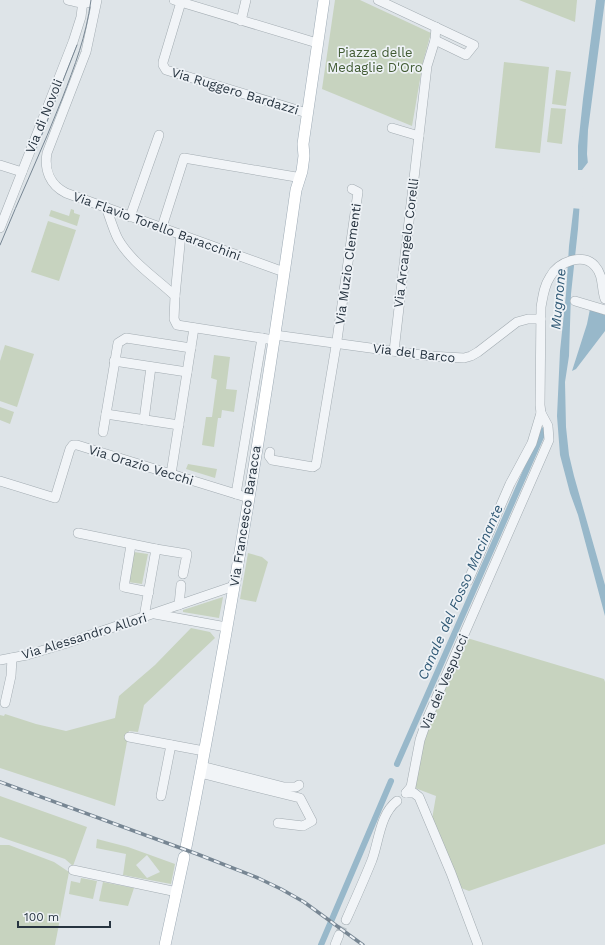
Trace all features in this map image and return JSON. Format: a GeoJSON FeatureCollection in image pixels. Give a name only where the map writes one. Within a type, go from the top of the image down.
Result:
{"type":"FeatureCollection","features":[{"type":"Feature","properties":{"kind":"main road","name":"Via Francesco Baracca"},"geometry":{"type":"LineString","coordinates":[[165,945],[201,769],[249,498],[297,181],[302,171],[304,156],[303,144],[324,0]]}},
{"type":"Feature","properties":{"kind":"street"},"geometry":{"type":"LineString","coordinates":[[68,0],[89,3],[94,0]]}},
{"type":"Feature","properties":{"kind":"street","name":"Via di Novoli"},"geometry":{"type":"LineString","coordinates":[[46,163],[47,153],[84,58],[97,0]]}},
{"type":"Feature","properties":{"kind":"street"},"geometry":{"type":"LineString","coordinates":[[241,21],[246,0]]}},
{"type":"Feature","properties":{"kind":"street"},"geometry":{"type":"LineString","coordinates":[[378,0],[474,45],[466,55],[435,40]]}},
{"type":"Feature","properties":{"kind":"street"},"geometry":{"type":"LineString","coordinates":[[177,1],[318,43]]}},
{"type":"Feature","properties":{"kind":"street","name":"Via Ruggero Bardazzi"},"geometry":{"type":"LineString","coordinates":[[177,1],[163,62],[164,68],[168,71],[307,113]]}},
{"type":"Feature","properties":{"kind":"street"},"geometry":{"type":"LineString","coordinates":[[83,2],[90,10],[93,22]]}},
{"type":"Feature","properties":{"kind":"street","name":"Via di Novoli"},"geometry":{"type":"LineString","coordinates":[[0,226],[73,42],[83,2]]}},
{"type":"Feature","properties":{"kind":"street","name":"Via Arcangelo Corelli"},"geometry":{"type":"LineString","coordinates":[[394,351],[427,66],[435,40],[436,27]]}},
{"type":"Feature","properties":{"kind":"street"},"geometry":{"type":"LineString","coordinates":[[392,128],[418,136]]}},
{"type":"Feature","properties":{"kind":"street"},"geometry":{"type":"LineString","coordinates":[[130,216],[159,135]]}},
{"type":"Feature","properties":{"kind":"street"},"geometry":{"type":"LineString","coordinates":[[162,227],[184,158],[297,181]]}},
{"type":"Feature","properties":{"kind":"street","name":"Via Flavio Torello Baracchini"},"geometry":{"type":"LineString","coordinates":[[46,163],[48,175],[57,187],[64,192],[284,272]]}},
{"type":"Feature","properties":{"kind":"street"},"geometry":{"type":"LineString","coordinates":[[0,165],[22,172]]}},
{"type":"Feature","properties":{"kind":"street","name":"Via Muzio Clementi"},"geometry":{"type":"LineString","coordinates":[[336,343],[358,192],[352,189]]}},
{"type":"Feature","properties":{"kind":"street"},"geometry":{"type":"LineString","coordinates":[[106,207],[118,238],[127,252],[175,296]]}},
{"type":"Feature","properties":{"kind":"street"},"geometry":{"type":"LineString","coordinates":[[175,296],[181,234]]}},
{"type":"Feature","properties":{"kind":"street","name":"Via dei Vespucci"},"geometry":{"type":"LineString","coordinates":[[478,945],[451,873],[419,797],[414,793],[406,793],[411,787],[420,740],[428,717],[549,440],[545,419],[540,405],[541,307],[545,287],[551,274],[559,267],[579,259],[586,260],[595,266],[600,274],[605,299]]}},
{"type":"Feature","properties":{"kind":"street","name":"Via del Barco"},"geometry":{"type":"LineString","coordinates":[[175,296],[174,317],[175,322],[179,326],[262,338],[336,343],[429,356],[464,358],[471,356],[517,322],[528,319],[541,319]]}},
{"type":"Feature","properties":{"kind":"street"},"geometry":{"type":"LineString","coordinates":[[575,301],[605,310]]}},
{"type":"Feature","properties":{"kind":"street"},"geometry":{"type":"LineString","coordinates":[[171,474],[194,328]]}},
{"type":"Feature","properties":{"kind":"street"},"geometry":{"type":"LineString","coordinates":[[103,432],[118,343],[126,338],[191,348]]}},
{"type":"Feature","properties":{"kind":"street","name":"Via Francesco Baracca"},"geometry":{"type":"LineString","coordinates":[[236,494],[262,338]]}},
{"type":"Feature","properties":{"kind":"street"},"geometry":{"type":"LineString","coordinates":[[270,452],[269,456],[272,460],[313,467],[316,465],[336,343]]}},
{"type":"Feature","properties":{"kind":"street"},"geometry":{"type":"LineString","coordinates":[[114,361],[187,372]]}},
{"type":"Feature","properties":{"kind":"street"},"geometry":{"type":"LineString","coordinates":[[144,420],[151,367]]}},
{"type":"Feature","properties":{"kind":"street"},"geometry":{"type":"LineString","coordinates":[[106,414],[179,425]]}},
{"type":"Feature","properties":{"kind":"street","name":"Via dei Vespucci"},"geometry":{"type":"LineString","coordinates":[[468,581],[510,484],[545,419]]}},
{"type":"Feature","properties":{"kind":"street","name":"Via Orazio Vecchi"},"geometry":{"type":"LineString","coordinates":[[0,481],[55,498],[70,449],[75,445],[249,498]]}},
{"type":"Feature","properties":{"kind":"street"},"geometry":{"type":"LineString","coordinates":[[78,533],[187,554],[183,574]]}},
{"type":"Feature","properties":{"kind":"street"},"geometry":{"type":"LineString","coordinates":[[131,544],[124,588],[149,592]]}},
{"type":"Feature","properties":{"kind":"street"},"geometry":{"type":"LineString","coordinates":[[144,617],[156,549]]}},
{"type":"Feature","properties":{"kind":"street"},"geometry":{"type":"LineString","coordinates":[[179,604],[181,585]]}},
{"type":"Feature","properties":{"kind":"street","name":"Via Alessandro Allori"},"geometry":{"type":"LineString","coordinates":[[0,660],[47,649],[155,614],[179,604],[234,586]]}},
{"type":"Feature","properties":{"kind":"street","name":"Via Alessandro Allori"},"geometry":{"type":"LineString","coordinates":[[155,614],[226,627]]}},
{"type":"Feature","properties":{"kind":"street","name":"Via Alessandro Allori"},"geometry":{"type":"LineString","coordinates":[[5,703],[11,676],[12,658]]}},
{"type":"Feature","properties":{"kind":"street"},"geometry":{"type":"LineString","coordinates":[[129,738],[204,751]]}},
{"type":"Feature","properties":{"kind":"street"},"geometry":{"type":"LineString","coordinates":[[161,796],[171,745]]}},
{"type":"Feature","properties":{"kind":"street"},"geometry":{"type":"LineString","coordinates":[[201,769],[274,788],[300,798],[312,821],[303,826],[278,823]]}},
{"type":"Feature","properties":{"kind":"street"},"geometry":{"type":"LineString","coordinates":[[274,788],[296,787],[300,785]]}},
{"type":"Feature","properties":{"kind":"street"},"geometry":{"type":"LineString","coordinates":[[346,920],[372,860],[384,819],[397,801]]}},
{"type":"Feature","properties":{"kind":"street"},"geometry":{"type":"LineString","coordinates":[[73,870],[177,892]]}},
{"type":"Feature","properties":{"kind":"street"},"geometry":{"type":"LineString","coordinates":[[335,945],[340,935]]}},
{"type":"Feature","properties":{"kind":"green space","name":"Piazza delle Medaglie D'Oro"},"geometry":{"type":"Polygon","coordinates":[[[335,0],[360,0],[431,33],[423,62],[412,126],[322,89],[335,0]]]}},
{"type":"Feature","properties":{"kind":"green space"},"geometry":{"type":"Polygon","coordinates":[[[519,0],[577,0],[575,22],[519,0]]]}},
{"type":"Feature","properties":{"kind":"green space"},"geometry":{"type":"Polygon","coordinates":[[[504,62],[549,67],[540,153],[495,148],[504,62]]]}},
{"type":"Feature","properties":{"kind":"green space"},"geometry":{"type":"Polygon","coordinates":[[[556,70],[571,72],[566,106],[552,104],[556,70]]]}},
{"type":"Feature","properties":{"kind":"green space"},"geometry":{"type":"Polygon","coordinates":[[[551,108],[566,109],[562,144],[547,142],[551,108]]]}},
{"type":"Feature","properties":{"kind":"green space"},"geometry":{"type":"Polygon","coordinates":[[[71,209],[74,210],[74,213],[80,215],[77,226],[49,216],[51,210],[69,216],[71,209]]]}},
{"type":"Feature","properties":{"kind":"green space"},"geometry":{"type":"Polygon","coordinates":[[[48,221],[76,230],[59,281],[31,272],[48,221]]]}},
{"type":"Feature","properties":{"kind":"green space"},"geometry":{"type":"Polygon","coordinates":[[[5,345],[34,354],[17,407],[0,401],[0,361],[5,345]]]}},
{"type":"Feature","properties":{"kind":"green space"},"geometry":{"type":"Polygon","coordinates":[[[214,355],[230,357],[226,389],[237,390],[234,412],[222,410],[221,418],[218,418],[214,447],[202,445],[206,417],[212,417],[217,380],[211,378],[214,355]]]}},
{"type":"Feature","properties":{"kind":"green space"},"geometry":{"type":"Polygon","coordinates":[[[0,407],[14,412],[10,424],[0,420],[0,407]]]}},
{"type":"Feature","properties":{"kind":"green space"},"geometry":{"type":"Polygon","coordinates":[[[188,464],[217,469],[215,478],[186,469],[188,464]]]}},
{"type":"Feature","properties":{"kind":"green space"},"geometry":{"type":"Polygon","coordinates":[[[134,552],[148,554],[142,584],[128,582],[134,552]]]}},
{"type":"Feature","properties":{"kind":"green space"},"geometry":{"type":"Polygon","coordinates":[[[248,553],[262,557],[268,562],[256,602],[240,599],[248,553]]]}},
{"type":"Feature","properties":{"kind":"green space"},"geometry":{"type":"Polygon","coordinates":[[[223,597],[219,618],[183,612],[183,610],[223,597]]]}},
{"type":"Feature","properties":{"kind":"green space"},"geometry":{"type":"Polygon","coordinates":[[[191,628],[210,632],[215,638],[144,705],[138,732],[129,731],[115,806],[0,768],[0,715],[4,716],[5,714],[36,724],[66,731],[115,718],[119,696],[155,665],[191,628]]]}},
{"type":"Feature","properties":{"kind":"green space"},"geometry":{"type":"Polygon","coordinates":[[[467,638],[604,679],[605,682],[605,844],[469,891],[461,888],[432,819],[436,796],[415,788],[419,760],[432,716],[467,638]]]}},
{"type":"Feature","properties":{"kind":"green space"},"geometry":{"type":"Polygon","coordinates":[[[0,796],[87,827],[73,866],[65,859],[0,837],[0,796]]]}},
{"type":"Feature","properties":{"kind":"green space"},"geometry":{"type":"Polygon","coordinates":[[[97,839],[128,847],[175,864],[171,884],[123,875],[126,854],[96,848],[97,839]],[[147,855],[136,865],[147,878],[160,872],[147,855]]]}},
{"type":"Feature","properties":{"kind":"green space"},"geometry":{"type":"Polygon","coordinates":[[[0,845],[9,845],[54,862],[69,872],[55,945],[0,945],[0,845]]]}},
{"type":"Feature","properties":{"kind":"green space"},"geometry":{"type":"Polygon","coordinates":[[[81,878],[97,881],[93,899],[69,894],[71,881],[80,883],[81,878]]]}},
{"type":"Feature","properties":{"kind":"green space"},"geometry":{"type":"Polygon","coordinates":[[[103,882],[134,888],[128,906],[99,901],[103,882]]]}},
{"type":"Feature","properties":{"kind":"water"},"geometry":{"type":"Polygon","coordinates":[[[596,0],[605,0],[588,130],[588,164],[582,171],[571,294],[569,356],[565,382],[566,427],[569,455],[605,585],[605,616],[560,455],[557,416],[560,351],[569,246],[578,170],[578,146],[596,0]]]}},
{"type":"Feature","properties":{"kind":"water"},"geometry":{"type":"Polygon","coordinates":[[[590,309],[605,315],[605,331],[576,369],[572,371],[587,324],[590,309]]]}},
{"type":"Feature","properties":{"kind":"pier"},"geometry":{"type":"Polygon","coordinates":[[[589,161],[590,165],[584,172],[582,209],[571,208],[576,170],[582,170],[589,161]]]}},
{"type":"Feature","properties":{"kind":"waterway","name":"Canale del Fosso Macinante"},"geometry":{"type":"LineString","coordinates":[[397,764],[544,430]]}},
{"type":"Feature","properties":{"kind":"waterway","name":"Canale del Fosso Macinante"},"geometry":{"type":"LineString","coordinates":[[321,945],[391,781]]}},
{"type":"Feature","properties":{"kind":"tunnel"},"geometry":{"type":"LineString","coordinates":[[339,935],[346,920]]}},
{"type":"Feature","properties":{"kind":"tram line"},"geometry":{"type":"LineString","coordinates":[[0,245],[47,136],[80,51],[91,0]]}},
{"type":"Feature","properties":{"kind":"tram line"},"geometry":{"type":"LineString","coordinates":[[37,147],[77,45]]}},
{"type":"Feature","properties":{"kind":"railway"},"geometry":{"type":"LineString","coordinates":[[0,782],[197,854],[258,878],[304,902],[363,945]]}},
{"type":"Feature","properties":{"kind":"water label","name":"Mugnone"},"geometry":{"type":"Point","coordinates":[558,299]}}]}
